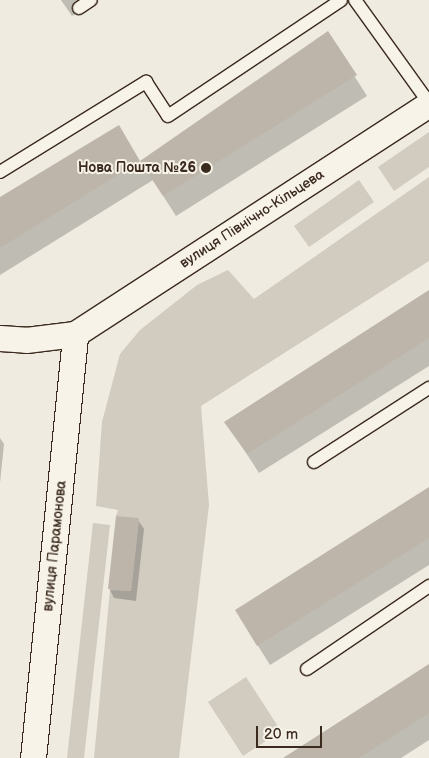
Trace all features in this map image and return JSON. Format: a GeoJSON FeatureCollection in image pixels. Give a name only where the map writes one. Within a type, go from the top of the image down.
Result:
{"type":"FeatureCollection","features":[{"type":"Feature","properties":{"kind":"street","name":"вулиця Північно-Кільцева"},"geometry":{"type":"LineString","coordinates":[[75,334],[429,104]]}},
{"type":"Feature","properties":{"kind":"street"},"geometry":{"type":"LineString","coordinates":[[0,338],[26,340],[75,334]]}},
{"type":"Feature","properties":{"kind":"street","name":"вулиця Парамонова"},"geometry":{"type":"LineString","coordinates":[[34,758],[75,334]]}},
{"type":"Feature","properties":{"kind":"lane"},"geometry":{"type":"LineString","coordinates":[[79,8],[91,0]]}},
{"type":"Feature","properties":{"kind":"lane"},"geometry":{"type":"LineString","coordinates":[[0,172],[146,82],[168,116],[341,0]]}},
{"type":"Feature","properties":{"kind":"lane"},"geometry":{"type":"LineString","coordinates":[[355,0],[429,104]]}},
{"type":"Feature","properties":{"kind":"lane"},"geometry":{"type":"LineString","coordinates":[[314,462],[429,388]]}},
{"type":"Feature","properties":{"kind":"lane"},"geometry":{"type":"LineString","coordinates":[[307,669],[429,586]]}},
{"type":"Feature","properties":{"kind":"shaded area"},"geometry":{"type":"Polygon","coordinates":[[[429,132],[429,167],[394,191],[378,167],[429,132]]]}},
{"type":"Feature","properties":{"kind":"shaded area"},"geometry":{"type":"Polygon","coordinates":[[[429,177],[429,261],[201,406],[209,505],[179,758],[94,758],[110,590],[131,591],[139,519],[116,516],[118,510],[96,506],[102,422],[120,354],[140,330],[197,285],[228,270],[254,299],[429,177]]]}},
{"type":"Feature","properties":{"kind":"shaded area"},"geometry":{"type":"Polygon","coordinates":[[[359,180],[374,202],[309,247],[294,226],[359,180]]]}},
{"type":"Feature","properties":{"kind":"shaded area"},"geometry":{"type":"Polygon","coordinates":[[[93,523],[110,525],[84,758],[67,758],[93,523]]]}},
{"type":"Feature","properties":{"kind":"shaded area"},"geometry":{"type":"Polygon","coordinates":[[[246,677],[281,731],[243,756],[208,702],[246,677]]]}},
{"type":"Feature","properties":{"kind":"building"},"geometry":{"type":"Polygon","coordinates":[[[328,31],[357,75],[163,196],[140,161],[328,31]]]}},
{"type":"Feature","properties":{"kind":"building"},"geometry":{"type":"Polygon","coordinates":[[[119,125],[140,161],[0,248],[0,197],[119,125]]]}},
{"type":"Feature","properties":{"kind":"building"},"geometry":{"type":"Polygon","coordinates":[[[429,290],[429,338],[247,454],[224,422],[429,290]]]}},
{"type":"Feature","properties":{"kind":"building"},"geometry":{"type":"Polygon","coordinates":[[[429,487],[429,538],[257,646],[235,610],[429,487]]]}},
{"type":"Feature","properties":{"kind":"building"},"geometry":{"type":"Polygon","coordinates":[[[116,516],[139,518],[131,591],[108,589],[116,516]]]}},
{"type":"Feature","properties":{"kind":"building"},"geometry":{"type":"Polygon","coordinates":[[[429,664],[429,713],[359,758],[283,758],[429,664]]]}},
{"type":"Feature","properties":{"kind":"place","name":"Нова Пошта №26"},"geometry":{"type":"Point","coordinates":[206,168]}}]}
